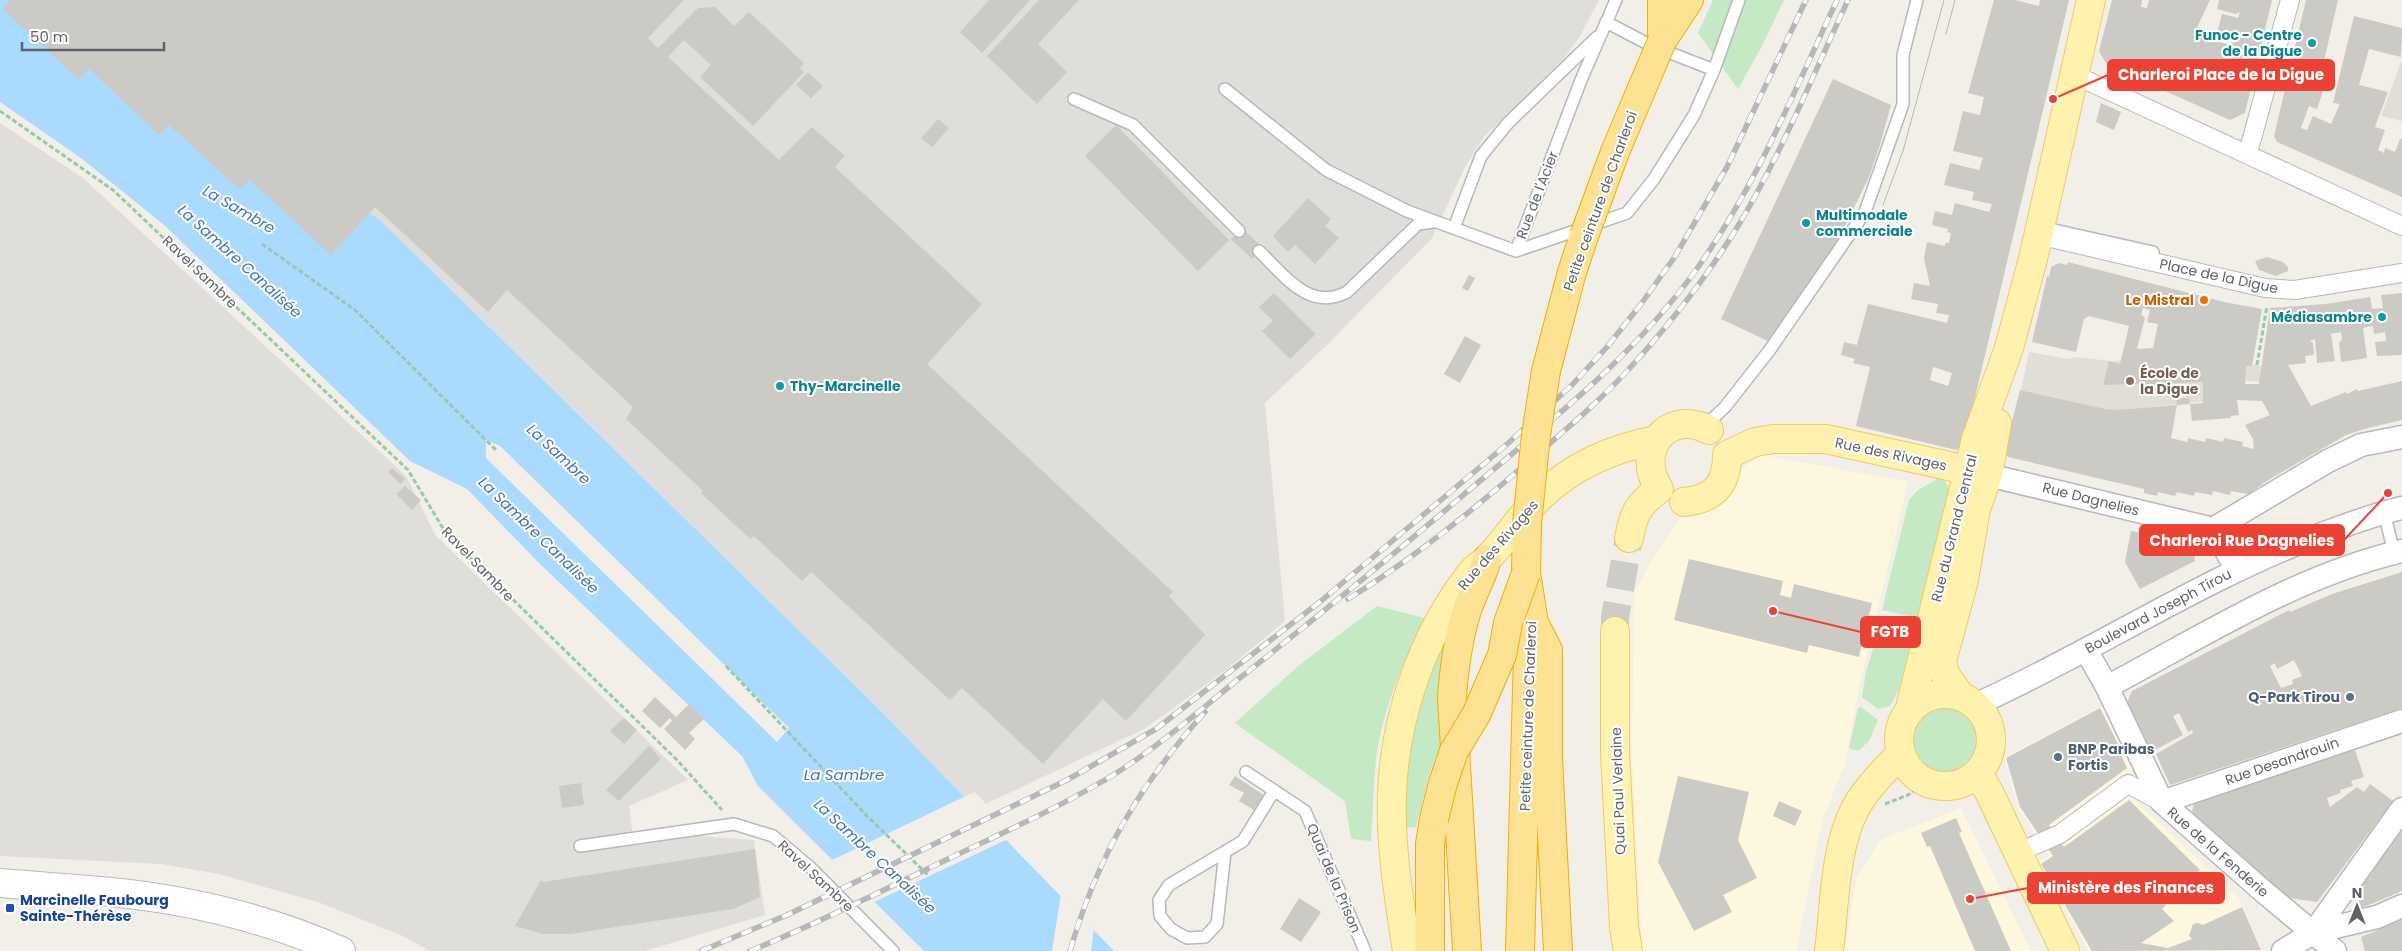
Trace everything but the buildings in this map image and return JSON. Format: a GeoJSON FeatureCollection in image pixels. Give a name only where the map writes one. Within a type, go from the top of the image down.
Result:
{"type":"FeatureCollection","features":[{"type":"Feature","properties":{"kind":"highway"},"geometry":{"type":"LineString","coordinates":[[1662,0],[1662,41]]}},
{"type":"Feature","properties":{"kind":"highway","name":"Petite ceinture de Charleroi"},"geometry":{"type":"LineString","coordinates":[[1520,951],[1528,652],[1534,623],[1526,573],[1527,523],[1536,435],[1546,371],[1572,272],[1611,162],[1662,41],[1689,0]]}},
{"type":"Feature","properties":{"kind":"highway"},"geometry":{"type":"LineString","coordinates":[[1467,951],[1452,698],[1454,665],[1468,608],[1482,579],[1487,560]]}},
{"type":"Feature","properties":{"kind":"highway"},"geometry":{"type":"LineString","coordinates":[[1430,951],[1430,844],[1442,783],[1454,751],[1476,715],[1495,673],[1502,655],[1508,623],[1526,573]]}},
{"type":"Feature","properties":{"kind":"highway"},"geometry":{"type":"LineString","coordinates":[[1534,623],[1548,650],[1548,759],[1558,951]]}},
{"type":"Feature","properties":{"kind":"main road","name":"Rue du Grand Central"},"geometry":{"type":"LineString","coordinates":[[1968,701],[1945,674],[1942,661],[1964,580],[1978,503],[1978,433],[2009,348],[2040,231],[2091,0]]}},
{"type":"Feature","properties":{"kind":"main road"},"geometry":{"type":"LineString","coordinates":[[1629,538],[1640,503],[1668,494],[1652,478],[1649,465],[1650,452],[1656,440],[1668,429],[1698,427]]}},
{"type":"Feature","properties":{"kind":"main road","name":"Rue des Rivages"},"geometry":{"type":"LineString","coordinates":[[1668,494],[1699,501],[1712,494],[1722,483],[1727,470],[1726,453],[1756,442],[1773,439],[1826,440],[1978,473]]}},
{"type":"Feature","properties":{"kind":"main road","name":"Rue des Rivages"},"geometry":{"type":"LineString","coordinates":[[1407,951],[1394,852],[1392,793],[1402,722],[1431,637],[1452,599],[1472,570],[1487,560],[1542,495],[1572,472],[1607,453],[1634,444],[1656,440]]}},
{"type":"Feature","properties":{"kind":"main road","name":"Rue du Grand Central"},"geometry":{"type":"LineString","coordinates":[[1909,712],[1917,687],[1925,640],[1978,473]]}},
{"type":"Feature","properties":{"kind":"main road","name":"Quai Paul Verlaine"},"geometry":{"type":"LineString","coordinates":[[1615,631],[1615,752],[1624,927],[1628,951]]}},
{"type":"Feature","properties":{"kind":"main road"},"geometry":{"type":"LineString","coordinates":[[1947,694],[1968,701],[1986,720],[1991,738],[1986,762],[1978,773],[1959,784],[1948,786],[1927,782],[1907,766],[1901,753],[1899,739],[1902,725],[1909,712],[1920,702],[1933,696],[1947,694]]}},
{"type":"Feature","properties":{"kind":"main road"},"geometry":{"type":"LineString","coordinates":[[1829,951],[1842,845],[1857,806],[1879,776],[1901,753]]}},
{"type":"Feature","properties":{"kind":"main road"},"geometry":{"type":"LineString","coordinates":[[1978,773],[1989,792],[2065,951]]}},
{"type":"Feature","properties":{"kind":"main road"},"geometry":{"type":"LineString","coordinates":[[0,883],[169,900],[225,912],[313,939],[341,951]]}},
{"type":"Feature","properties":{"kind":"street"},"geometry":{"type":"LineString","coordinates":[[2248,153],[2290,0]]}},
{"type":"Feature","properties":{"kind":"street"},"geometry":{"type":"LineString","coordinates":[[2075,75],[2248,153],[2402,226]]}},
{"type":"Feature","properties":{"kind":"street","name":"Place de la Digue"},"geometry":{"type":"LineString","coordinates":[[2040,231],[2270,288],[2295,290],[2402,273]]}},
{"type":"Feature","properties":{"kind":"street"},"geometry":{"type":"LineString","coordinates":[[2237,569],[2213,529],[2328,461],[2361,446],[2402,437]]}},
{"type":"Feature","properties":{"kind":"street","name":"Rue Dagnelies"},"geometry":{"type":"LineString","coordinates":[[1978,473],[2213,529]]}},
{"type":"Feature","properties":{"kind":"street","name":"Boulevard Joseph Tirou"},"geometry":{"type":"LineString","coordinates":[[1968,701],[2086,650],[2237,569],[2275,551],[2393,510]]}},
{"type":"Feature","properties":{"kind":"street"},"geometry":{"type":"LineString","coordinates":[[2107,687],[2290,589],[2341,568],[2398,552]]}},
{"type":"Feature","properties":{"kind":"street","name":"Rue de la Fenderie"},"geometry":{"type":"LineString","coordinates":[[2086,650],[2107,687],[2162,802],[2300,924],[2314,932],[2335,951]]}},
{"type":"Feature","properties":{"kind":"street","name":"Rue Desandrouin"},"geometry":{"type":"LineString","coordinates":[[2162,802],[2402,721]]}},
{"type":"Feature","properties":{"kind":"street"},"geometry":{"type":"LineString","coordinates":[[2017,853],[2060,834],[2128,784],[2162,802]]}},
{"type":"Feature","properties":{"kind":"street"},"geometry":{"type":"LineString","coordinates":[[2314,932],[2402,809]]}},
{"type":"Feature","properties":{"kind":"street"},"geometry":{"type":"LineString","coordinates":[[2283,951],[2314,932],[2377,917],[2402,906]]}},
{"type":"Feature","properties":{"kind":"lane","name":"Rue de l'Acier"},"geometry":{"type":"LineString","coordinates":[[1516,251],[1616,0]]}},
{"type":"Feature","properties":{"kind":"lane","name":"Rue de l'Acier"},"geometry":{"type":"LineString","coordinates":[[1516,251],[1627,213],[1654,179],[1694,115],[1714,70],[1739,0]]}},
{"type":"Feature","properties":{"kind":"lane"},"geometry":{"type":"LineString","coordinates":[[1698,427],[1710,421],[1725,407],[1769,351],[1865,212],[1902,104],[1903,55],[1917,0]]}},
{"type":"Feature","properties":{"kind":"lane"},"geometry":{"type":"LineString","coordinates":[[1454,228],[1481,156],[1508,123],[1578,57],[1604,27],[1714,70]]}},
{"type":"Feature","properties":{"kind":"lane"},"geometry":{"type":"LineString","coordinates":[[1225,89],[1326,170],[1407,211],[1516,251]]}},
{"type":"Feature","properties":{"kind":"lane"},"geometry":{"type":"LineString","coordinates":[[1074,99],[1133,125],[1239,231]]}},
{"type":"Feature","properties":{"kind":"lane"},"geometry":{"type":"LineString","coordinates":[[1259,251],[1300,290],[1317,298],[1334,299],[1347,292],[1418,224],[1435,221]]}},
{"type":"Feature","properties":{"kind":"lane"},"geometry":{"type":"LineString","coordinates":[[2040,231],[2153,252]]}},
{"type":"Feature","properties":{"kind":"lane"},"geometry":{"type":"LineString","coordinates":[[2393,510],[2398,552]]}},
{"type":"Feature","properties":{"kind":"lane","name":"Quai de la Prison"},"geometry":{"type":"LineString","coordinates":[[1246,772],[1305,811],[1365,951]]}},
{"type":"Feature","properties":{"kind":"lane"},"geometry":{"type":"LineString","coordinates":[[1225,852],[1216,924],[1205,937],[1187,938],[1170,929],[1160,916],[1159,900],[1169,885],[1242,841],[1274,791]]}},
{"type":"Feature","properties":{"kind":"lane"},"geometry":{"type":"LineString","coordinates":[[580,846],[734,824]]}},
{"type":"Feature","properties":{"kind":"lane","name":"Ravel Sambre"},"geometry":{"type":"LineString","coordinates":[[734,824],[773,836],[810,867],[893,951]]}},
{"type":"Feature","properties":{"kind":"path","name":"Ravel Sambre"},"geometry":{"type":"LineString","coordinates":[[0,112],[113,190],[408,470],[446,535],[677,760],[734,824]]}},
{"type":"Feature","properties":{"kind":"path"},"geometry":{"type":"LineString","coordinates":[[262,244],[355,310],[497,450]]}},
{"type":"Feature","properties":{"kind":"path"},"geometry":{"type":"LineString","coordinates":[[2257,365],[2270,288]]}},
{"type":"Feature","properties":{"kind":"path"},"geometry":{"type":"LineString","coordinates":[[726,666],[868,816],[929,876]]}},
{"type":"Feature","properties":{"kind":"path"},"geometry":{"type":"LineString","coordinates":[[1857,806],[1889,804],[1908,795],[1927,782]]}},
{"type":"Feature","properties":{"kind":"shaded area","name":"Thy-Marcinelle"},"geometry":{"type":"Polygon","coordinates":[[[72,0],[1599,0],[1580,36],[1565,57],[1483,138],[1465,167],[1432,238],[1328,344],[1265,403],[1285,621],[1231,666],[1146,728],[986,804],[975,792],[964,797],[874,704],[381,221],[72,0]]]}},
{"type":"Feature","properties":{"kind":"shaded area"},"geometry":{"type":"Polygon","coordinates":[[[2402,59],[2402,121],[2381,116],[2402,59]]]}},
{"type":"Feature","properties":{"kind":"shaded area"},"geometry":{"type":"Polygon","coordinates":[[[0,123],[83,178],[406,476],[436,536],[688,780],[629,806],[634,846],[698,836],[754,840],[765,915],[645,951],[430,951],[403,936],[318,902],[219,874],[161,864],[0,856],[0,123]]]}},
{"type":"Feature","properties":{"kind":"shaded area","name":"École de la Digue"},"geometry":{"type":"Polygon","coordinates":[[[2029,352],[2068,359],[2075,357],[2111,361],[2206,358],[2262,366],[2261,382],[2239,380],[2206,401],[2115,411],[2021,390],[2029,352]]]}},
{"type":"Feature","properties":{"kind":"shaded area"},"geometry":{"type":"Polygon","coordinates":[[[1763,455],[1908,482],[1858,692],[1845,764],[1823,818],[1796,951],[1642,951],[1632,761],[1634,593],[1656,553],[1682,516],[1715,508],[1746,465],[1763,455]]]}},
{"type":"Feature","properties":{"kind":"shaded area"},"geometry":{"type":"Polygon","coordinates":[[[2102,706],[2132,768],[2129,795],[2239,898],[2262,951],[2089,951],[2039,863],[2049,855],[2018,807],[2004,757],[2102,706]]]}},
{"type":"Feature","properties":{"kind":"shaded area"},"geometry":{"type":"Polygon","coordinates":[[[1961,808],[2031,951],[1844,951],[1857,877],[1880,840],[1961,808]]]}},
{"type":"Feature","properties":{"kind":"green space"},"geometry":{"type":"Polygon","coordinates":[[[1713,0],[1784,0],[1762,46],[1738,89],[1698,33],[1713,0]]]}},
{"type":"Feature","properties":{"kind":"green space"},"geometry":{"type":"Polygon","coordinates":[[[1939,478],[1945,481],[1950,490],[1918,618],[1882,610],[1909,500],[1918,490],[1939,478]]]}},
{"type":"Feature","properties":{"kind":"green space"},"geometry":{"type":"Polygon","coordinates":[[[1377,606],[1425,618],[1401,669],[1383,723],[1376,760],[1371,841],[1351,839],[1345,801],[1235,723],[1297,667],[1377,606]]]}},
{"type":"Feature","properties":{"kind":"green space"},"geometry":{"type":"Polygon","coordinates":[[[1909,627],[1916,629],[1904,680],[1890,706],[1878,709],[1862,697],[1866,672],[1875,642],[1909,627]]]}},
{"type":"Feature","properties":{"kind":"green space"},"geometry":{"type":"Polygon","coordinates":[[[1448,631],[1440,671],[1440,709],[1443,741],[1431,768],[1416,827],[1402,828],[1410,719],[1448,631]]]}},
{"type":"Feature","properties":{"kind":"green space"},"geometry":{"type":"Polygon","coordinates":[[[1947,704],[1960,707],[1971,714],[1978,725],[1981,738],[1978,751],[1971,762],[1960,769],[1947,772],[1934,769],[1923,762],[1916,751],[1913,738],[1916,725],[1923,714],[1934,707],[1947,704]]]}},
{"type":"Feature","properties":{"kind":"green space"},"geometry":{"type":"Polygon","coordinates":[[[1861,707],[1878,720],[1869,741],[1858,751],[1849,748],[1858,708],[1861,707]]]}},
{"type":"Feature","properties":{"kind":"water"},"geometry":{"type":"Polygon","coordinates":[[[0,0],[72,0],[381,221],[874,704],[1114,951],[924,951],[758,786],[742,756],[540,564],[467,489],[410,461],[164,225],[81,158],[0,102],[0,0]],[[486,440],[486,458],[777,742],[789,728],[500,446],[486,440]]]}},
{"type":"Feature","properties":{"kind":"pier"},"geometry":{"type":"Polygon","coordinates":[[[966,796],[1008,839],[872,903],[830,861],[966,796]]]}},
{"type":"Feature","properties":{"kind":"pier"},"geometry":{"type":"Polygon","coordinates":[[[1061,894],[1094,928],[1091,951],[1052,951],[1061,894]]]}},
{"type":"Feature","properties":{"kind":"tunnel"},"geometry":{"type":"LineString","coordinates":[[1615,631],[1615,617],[1629,538]]}},
{"type":"Feature","properties":{"kind":"tram line"},"geometry":{"type":"LineString","coordinates":[[1883,205],[1903,151],[1944,0]]}},
{"type":"Feature","properties":{"kind":"tram line"},"geometry":{"type":"LineString","coordinates":[[1946,34],[1955,0]]}},
{"type":"Feature","properties":{"kind":"railway"},"geometry":{"type":"LineString","coordinates":[[701,951],[787,915],[1067,780],[1156,729],[1321,601],[1505,446],[1572,385],[1607,347],[1674,258],[1727,167],[1806,0]]}},
{"type":"Feature","properties":{"kind":"railway"},"geometry":{"type":"LineString","coordinates":[[750,951],[824,919],[1011,829],[1118,772],[1149,751],[1321,613],[1555,418],[1644,333],[1696,270],[1717,239],[1773,139],[1837,0]]}},
{"type":"Feature","properties":{"kind":"railway"},"geometry":{"type":"LineString","coordinates":[[1348,599],[1415,554],[1500,487],[1603,395],[1659,335],[1714,264],[1754,199],[1796,114],[1848,0]]}},
{"type":"Feature","properties":{"kind":"railway"},"geometry":{"type":"LineString","coordinates":[[1070,951],[1094,884],[1123,823],[1160,767],[1205,712]]}},
{"type":"Feature","properties":{"kind":"place","name":"Funoc - Centre de la Digue"},"geometry":{"type":"Point","coordinates":[2312,43]}},
{"type":"Feature","properties":{"kind":"place","name":"Charleroi Place de la Digue"},"geometry":{"type":"Point","coordinates":[2053,99]}},
{"type":"Feature","properties":{"kind":"place","name":"Multimodale commerciale"},"geometry":{"type":"Point","coordinates":[1806,223]}},
{"type":"Feature","properties":{"kind":"place","name":"Le Mistral"},"geometry":{"type":"Point","coordinates":[2204,300]}},
{"type":"Feature","properties":{"kind":"place","name":"Médiasambre"},"geometry":{"type":"Point","coordinates":[2382,317]}},
{"type":"Feature","properties":{"kind":"place","name":"École de la Digue"},"geometry":{"type":"Point","coordinates":[2130,381]}},
{"type":"Feature","properties":{"kind":"place","name":"Thy-Marcinelle"},"geometry":{"type":"Point","coordinates":[780,386]}},
{"type":"Feature","properties":{"kind":"place","name":"Charleroi Rue Dagnelies"},"geometry":{"type":"Point","coordinates":[2388,493]}},
{"type":"Feature","properties":{"kind":"place","name":"FGTB"},"geometry":{"type":"Point","coordinates":[1773,611]}},
{"type":"Feature","properties":{"kind":"place","name":"Q-Park Tirou"},"geometry":{"type":"Point","coordinates":[2350,697]}},
{"type":"Feature","properties":{"kind":"place","name":"BNP Paribas Fortis"},"geometry":{"type":"Point","coordinates":[2058,757]}},
{"type":"Feature","properties":{"kind":"place","name":"Ministère des Finances"},"geometry":{"type":"Point","coordinates":[1970,899]}},
{"type":"Feature","properties":{"kind":"place","name":"Marcinelle Faubourg Sainte-Thérèse"},"geometry":{"type":"Point","coordinates":[10,908]}},
{"type":"Feature","properties":{"kind":"water label","name":"La Sambre"},"geometry":{"type":"Point","coordinates":[239,209]}},
{"type":"Feature","properties":{"kind":"water label","name":"La Sambre Canalisée"},"geometry":{"type":"Point","coordinates":[240,261]}},
{"type":"Feature","properties":{"kind":"water label","name":"La Sambre"},"geometry":{"type":"Point","coordinates":[559,454]}},
{"type":"Feature","properties":{"kind":"water label","name":"La Sambre Canalisée"},"geometry":{"type":"Point","coordinates":[539,535]}},
{"type":"Feature","properties":{"kind":"water label","name":"La Sambre"},"geometry":{"type":"Point","coordinates":[844,774]}},
{"type":"Feature","properties":{"kind":"water label","name":"La Sambre Canalisée"},"geometry":{"type":"Point","coordinates":[875,856]}}]}
